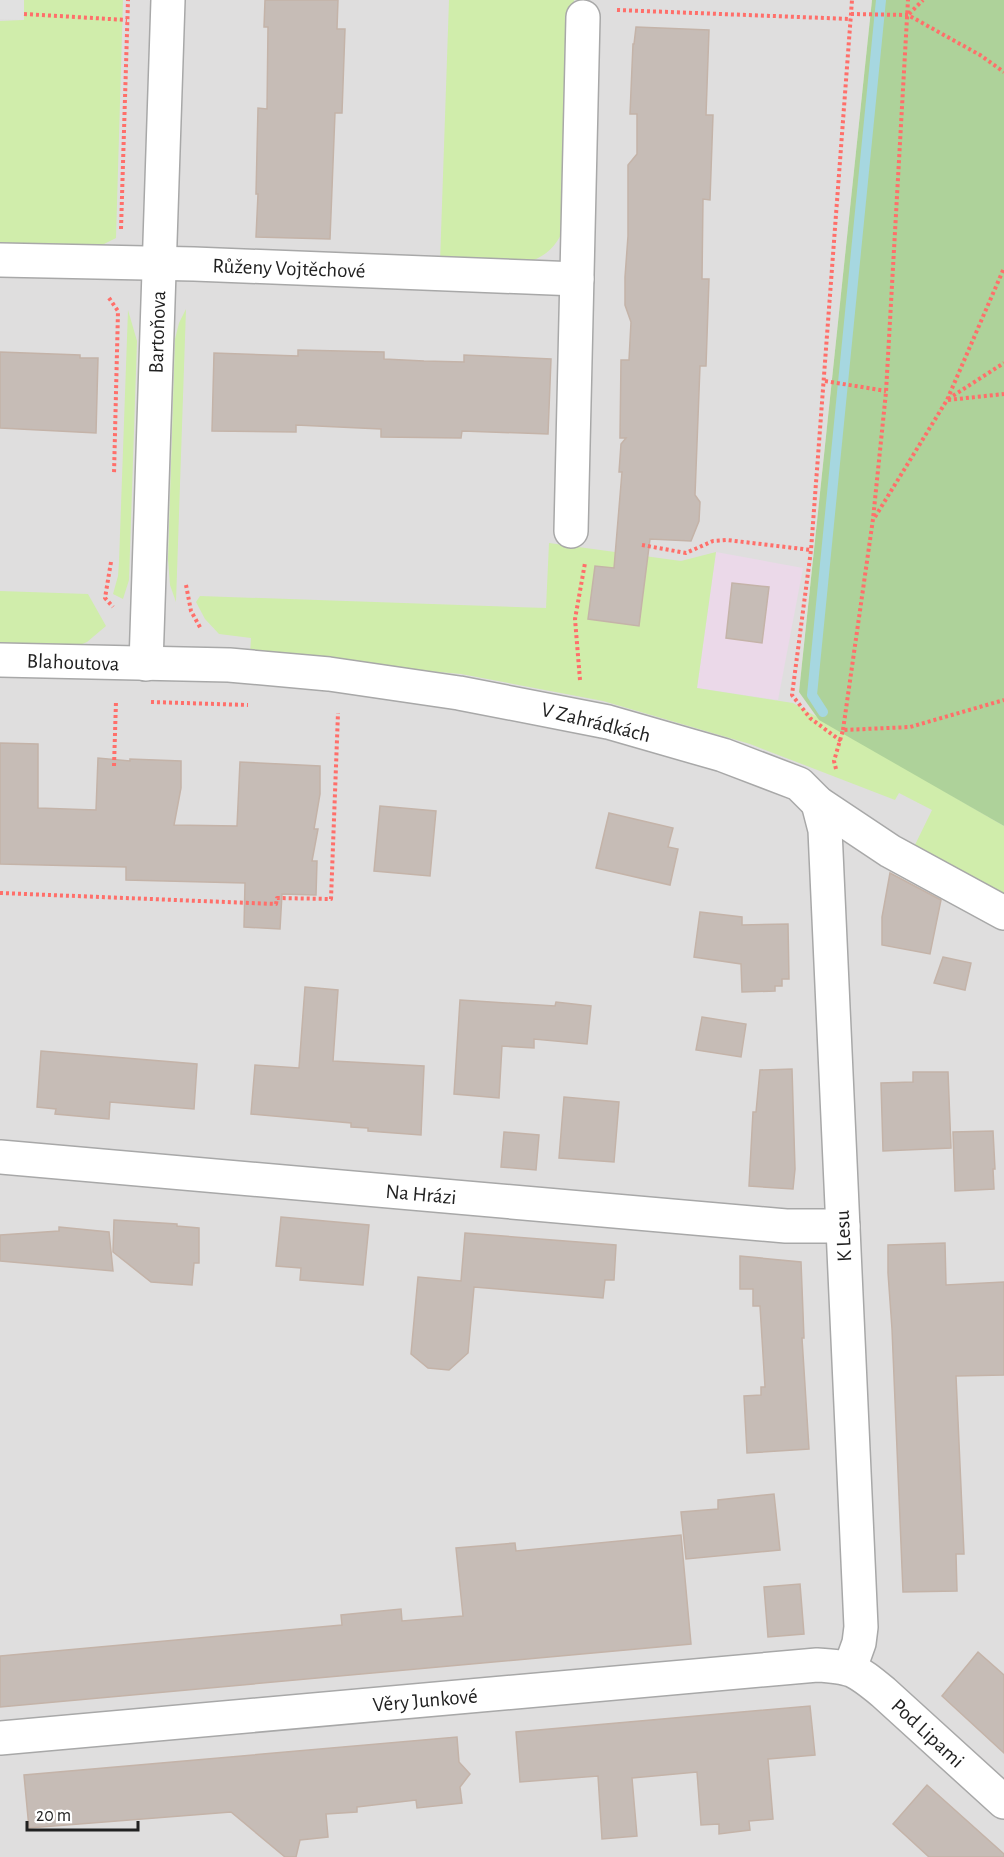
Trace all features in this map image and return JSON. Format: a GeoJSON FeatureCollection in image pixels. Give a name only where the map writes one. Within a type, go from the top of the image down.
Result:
{"type":"FeatureCollection","features":[{"type":"Feature","properties":{"kind":"street","name":"Bartoňova"},"geometry":{"type":"LineString","coordinates":[[146,664],[168,0]]}},
{"type":"Feature","properties":{"kind":"street"},"geometry":{"type":"LineString","coordinates":[[579,543],[577,279],[594,13]]}},
{"type":"Feature","properties":{"kind":"street","name":"Růženy Vojtěchové"},"geometry":{"type":"LineString","coordinates":[[0,260],[159,263],[577,279]]}},
{"type":"Feature","properties":{"kind":"street","name":"Blahoutova"},"geometry":{"type":"LineString","coordinates":[[0,660],[146,664]]}},
{"type":"Feature","properties":{"kind":"street","name":"V Zahrádkách"},"geometry":{"type":"LineString","coordinates":[[146,664],[240,666],[328,674],[459,693],[582,717],[733,759],[799,784],[819,803],[890,851],[1004,913]]}},
{"type":"Feature","properties":{"kind":"street","name":"K Lesu"},"geometry":{"type":"LineString","coordinates":[[819,803],[825,831],[861,1627],[859,1643],[850,1668]]}},
{"type":"Feature","properties":{"kind":"street","name":"Na Hrázi"},"geometry":{"type":"LineString","coordinates":[[0,1157],[786,1226],[843,1226]]}},
{"type":"Feature","properties":{"kind":"street","name":"Věry Junkové"},"geometry":{"type":"LineString","coordinates":[[0,1738],[817,1665],[850,1668]]}},
{"type":"Feature","properties":{"kind":"street","name":"Pod Lipami"},"geometry":{"type":"LineString","coordinates":[[850,1668],[863,1675],[883,1692],[1004,1802]]}},
{"type":"Feature","properties":{"kind":"path"},"geometry":{"type":"LineString","coordinates":[[114,478],[128,0]]}},
{"type":"Feature","properties":{"kind":"path"},"geometry":{"type":"LineString","coordinates":[[840,741],[810,718],[792,695],[812,550],[852,0]]}},
{"type":"Feature","properties":{"kind":"path"},"geometry":{"type":"LineString","coordinates":[[819,803],[839,778],[834,762],[843,730],[873,519],[886,392],[908,0]]}},
{"type":"Feature","properties":{"kind":"path"},"geometry":{"type":"LineString","coordinates":[[908,15],[923,0]]}},
{"type":"Feature","properties":{"kind":"path"},"geometry":{"type":"LineString","coordinates":[[594,13],[851,17],[908,15],[980,55],[1004,72]]}},
{"type":"Feature","properties":{"kind":"path"},"geometry":{"type":"LineString","coordinates":[[24,14],[127,20]]}},
{"type":"Feature","properties":{"kind":"path"},"geometry":{"type":"LineString","coordinates":[[873,519],[947,400],[1004,268]]}},
{"type":"Feature","properties":{"kind":"path"},"geometry":{"type":"LineString","coordinates":[[108,296],[118,311]]}},
{"type":"Feature","properties":{"kind":"path"},"geometry":{"type":"LineString","coordinates":[[947,400],[1004,363]]}},
{"type":"Feature","properties":{"kind":"path"},"geometry":{"type":"LineString","coordinates":[[825,381],[886,392]]}},
{"type":"Feature","properties":{"kind":"path"},"geometry":{"type":"LineString","coordinates":[[947,400],[1004,394]]}},
{"type":"Feature","properties":{"kind":"path"},"geometry":{"type":"LineString","coordinates":[[642,545],[686,553],[713,541],[727,540],[812,550]]}},
{"type":"Feature","properties":{"kind":"path"},"geometry":{"type":"LineString","coordinates":[[579,543],[575,619],[582,717]]}},
{"type":"Feature","properties":{"kind":"path"},"geometry":{"type":"LineString","coordinates":[[111,561],[105,598],[107,603],[123,611],[191,611]]}},
{"type":"Feature","properties":{"kind":"path"},"geometry":{"type":"LineString","coordinates":[[185,580],[191,611],[200,628],[211,634]]}},
{"type":"Feature","properties":{"kind":"path"},"geometry":{"type":"LineString","coordinates":[[234,705],[240,666]]}},
{"type":"Feature","properties":{"kind":"path"},"geometry":{"type":"LineString","coordinates":[[843,730],[910,727],[1004,700]]}},
{"type":"Feature","properties":{"kind":"path"},"geometry":{"type":"LineString","coordinates":[[114,766],[116,701],[128,701]]}},
{"type":"Feature","properties":{"kind":"path"},"geometry":{"type":"LineString","coordinates":[[139,701],[254,705]]}},
{"type":"Feature","properties":{"kind":"path"},"geometry":{"type":"LineString","coordinates":[[327,712],[350,715]]}},
{"type":"Feature","properties":{"kind":"path"},"geometry":{"type":"LineString","coordinates":[[0,893],[276,904],[277,898],[330,899],[338,713]]}},
{"type":"Feature","properties":{"kind":"shaded area"},"geometry":{"type":"Polygon","coordinates":[[[0,0],[872,0],[799,692],[1004,826],[1004,1857],[0,1857],[0,0]]]}},
{"type":"Feature","properties":{"kind":"shaded area"},"geometry":{"type":"Polygon","coordinates":[[[0,0],[24,0],[24,20],[0,19],[0,0]]]}},
{"type":"Feature","properties":{"kind":"shaded area"},"geometry":{"type":"Polygon","coordinates":[[[716,552],[803,568],[778,700],[697,688],[716,552]]]}},
{"type":"Feature","properties":{"kind":"green space"},"geometry":{"type":"Polygon","coordinates":[[[24,0],[123,0],[116,238],[96,248],[0,247],[0,21],[23,20],[24,0]]]}},
{"type":"Feature","properties":{"kind":"green space"},"geometry":{"type":"Polygon","coordinates":[[[449,0],[574,0],[566,220],[558,239],[547,252],[515,265],[478,266],[440,263],[449,0]]]}},
{"type":"Feature","properties":{"kind":"green space"},"geometry":{"type":"Polygon","coordinates":[[[872,0],[1004,0],[1004,826],[819,720],[799,692],[872,0]]]}},
{"type":"Feature","properties":{"kind":"green space"},"geometry":{"type":"Polygon","coordinates":[[[186,309],[176,602],[170,585],[168,559],[175,339],[186,309]]]}},
{"type":"Feature","properties":{"kind":"green space"},"geometry":{"type":"Polygon","coordinates":[[[128,310],[137,341],[129,580],[123,599],[113,594],[119,562],[128,310]]]}},
{"type":"Feature","properties":{"kind":"green space"},"geometry":{"type":"Polygon","coordinates":[[[549,543],[681,561],[716,552],[697,688],[793,703],[1004,826],[1004,900],[912,851],[932,810],[899,793],[895,800],[750,744],[603,701],[461,674],[250,655],[251,638],[219,634],[205,619],[196,602],[200,596],[546,608],[549,543]]]}},
{"type":"Feature","properties":{"kind":"green space"},"geometry":{"type":"Polygon","coordinates":[[[0,591],[88,594],[106,626],[87,642],[75,647],[0,645],[0,591]]]}},
{"type":"Feature","properties":{"kind":"building"},"geometry":{"type":"Polygon","coordinates":[[[265,0],[338,0],[337,29],[345,29],[342,113],[335,113],[330,239],[256,237],[258,108],[267,109],[268,27],[264,27],[265,0]]]}},
{"type":"Feature","properties":{"kind":"building"},"geometry":{"type":"Polygon","coordinates":[[[636,27],[709,30],[706,115],[713,115],[710,200],[703,199],[702,279],[709,279],[706,366],[700,366],[695,495],[700,502],[699,521],[691,541],[650,539],[639,626],[588,619],[595,566],[614,568],[622,472],[619,472],[621,444],[626,438],[620,438],[621,360],[629,360],[631,322],[625,305],[625,277],[628,236],[628,165],[637,154],[637,114],[630,114],[633,44],[636,27]]]}},
{"type":"Feature","properties":{"kind":"building"},"geometry":{"type":"Polygon","coordinates":[[[298,350],[384,352],[384,359],[424,361],[464,362],[464,355],[551,359],[548,434],[462,431],[461,438],[381,437],[381,429],[296,425],[296,432],[212,431],[214,353],[298,356],[298,350]]]}},
{"type":"Feature","properties":{"kind":"building"},"geometry":{"type":"Polygon","coordinates":[[[0,352],[80,355],[80,358],[98,358],[96,433],[0,428],[0,352]]]}},
{"type":"Feature","properties":{"kind":"building"},"geometry":{"type":"Polygon","coordinates":[[[732,583],[769,587],[762,643],[726,638],[732,583]]]}},
{"type":"Feature","properties":{"kind":"building"},"geometry":{"type":"Polygon","coordinates":[[[0,743],[38,744],[38,808],[96,810],[98,758],[130,761],[130,759],[181,761],[181,788],[174,825],[237,826],[240,762],[320,766],[320,794],[314,829],[318,829],[312,861],[317,861],[316,895],[282,894],[280,929],[244,927],[245,883],[126,880],[126,867],[0,864],[0,743]]]}},
{"type":"Feature","properties":{"kind":"building"},"geometry":{"type":"Polygon","coordinates":[[[380,806],[436,811],[430,876],[374,871],[380,806]]]}},
{"type":"Feature","properties":{"kind":"building"},"geometry":{"type":"Polygon","coordinates":[[[609,813],[673,828],[668,847],[678,849],[670,885],[596,868],[609,813]]]}},
{"type":"Feature","properties":{"kind":"building"},"geometry":{"type":"Polygon","coordinates":[[[890,873],[941,900],[930,954],[882,945],[882,917],[890,873]]]}},
{"type":"Feature","properties":{"kind":"building"},"geometry":{"type":"Polygon","coordinates":[[[700,912],[742,917],[742,925],[788,924],[789,979],[782,979],[782,986],[775,986],[775,991],[742,992],[741,964],[694,957],[700,912]]]}},
{"type":"Feature","properties":{"kind":"building"},"geometry":{"type":"Polygon","coordinates":[[[943,957],[971,963],[965,990],[934,983],[943,957]]]}},
{"type":"Feature","properties":{"kind":"building"},"geometry":{"type":"Polygon","coordinates":[[[305,987],[338,990],[333,1061],[424,1066],[421,1135],[368,1131],[368,1128],[351,1127],[351,1123],[251,1114],[255,1065],[299,1068],[305,987]]]}},
{"type":"Feature","properties":{"kind":"building"},"geometry":{"type":"Polygon","coordinates":[[[460,1000],[555,1006],[556,1002],[591,1006],[587,1044],[534,1039],[534,1048],[502,1046],[499,1098],[454,1094],[460,1000]]]}},
{"type":"Feature","properties":{"kind":"building"},"geometry":{"type":"Polygon","coordinates":[[[702,1017],[746,1024],[741,1057],[696,1050],[702,1017]]]}},
{"type":"Feature","properties":{"kind":"building"},"geometry":{"type":"Polygon","coordinates":[[[41,1051],[197,1064],[194,1109],[110,1102],[109,1119],[55,1114],[56,1109],[37,1107],[41,1051]]]}},
{"type":"Feature","properties":{"kind":"building"},"geometry":{"type":"Polygon","coordinates":[[[792,1069],[795,1169],[793,1189],[749,1186],[753,1112],[756,1112],[760,1070],[792,1069]]]}},
{"type":"Feature","properties":{"kind":"building"},"geometry":{"type":"Polygon","coordinates":[[[913,1072],[948,1072],[951,1148],[883,1151],[881,1083],[913,1082],[913,1072]]]}},
{"type":"Feature","properties":{"kind":"building"},"geometry":{"type":"Polygon","coordinates":[[[564,1097],[619,1102],[614,1162],[559,1158],[564,1097]]]}},
{"type":"Feature","properties":{"kind":"building"},"geometry":{"type":"Polygon","coordinates":[[[993,1131],[994,1189],[955,1191],[953,1132],[993,1131]]]}},
{"type":"Feature","properties":{"kind":"building"},"geometry":{"type":"Polygon","coordinates":[[[504,1132],[539,1135],[536,1170],[501,1167],[504,1132]]]}},
{"type":"Feature","properties":{"kind":"building"},"geometry":{"type":"Polygon","coordinates":[[[281,1217],[369,1225],[363,1285],[300,1280],[301,1268],[276,1266],[281,1217]]]}},
{"type":"Feature","properties":{"kind":"building"},"geometry":{"type":"Polygon","coordinates":[[[114,1220],[177,1224],[177,1226],[199,1228],[199,1263],[194,1263],[192,1285],[151,1282],[113,1252],[114,1220]]]}},
{"type":"Feature","properties":{"kind":"building"},"geometry":{"type":"Polygon","coordinates":[[[59,1227],[109,1232],[113,1271],[0,1261],[0,1235],[59,1231],[59,1227]]]}},
{"type":"Feature","properties":{"kind":"building"},"geometry":{"type":"Polygon","coordinates":[[[465,1233],[616,1245],[614,1280],[605,1280],[603,1298],[474,1287],[468,1353],[449,1370],[428,1368],[411,1354],[418,1277],[461,1281],[465,1233]]]}},
{"type":"Feature","properties":{"kind":"building"},"geometry":{"type":"Polygon","coordinates":[[[945,1243],[946,1285],[1004,1282],[1004,1375],[956,1376],[964,1554],[956,1554],[957,1591],[903,1592],[888,1245],[945,1243]]]}},
{"type":"Feature","properties":{"kind":"building"},"geometry":{"type":"Polygon","coordinates":[[[740,1256],[801,1262],[804,1338],[802,1338],[809,1449],[747,1453],[744,1396],[761,1395],[761,1387],[765,1387],[760,1306],[753,1306],[753,1289],[740,1289],[740,1256]]]}},
{"type":"Feature","properties":{"kind":"building"},"geometry":{"type":"Polygon","coordinates":[[[774,1494],[780,1550],[686,1559],[681,1512],[718,1509],[718,1500],[774,1494]]]}},
{"type":"Feature","properties":{"kind":"building"},"geometry":{"type":"Polygon","coordinates":[[[681,1535],[691,1644],[0,1707],[0,1656],[342,1625],[341,1615],[401,1609],[402,1621],[463,1616],[456,1548],[515,1543],[516,1551],[681,1535]]]}},
{"type":"Feature","properties":{"kind":"building"},"geometry":{"type":"Polygon","coordinates":[[[800,1584],[804,1634],[768,1637],[764,1587],[800,1584]]]}},
{"type":"Feature","properties":{"kind":"building"},"geometry":{"type":"Polygon","coordinates":[[[978,1652],[1004,1675],[1004,1753],[942,1696],[978,1652]]]}},
{"type":"Feature","properties":{"kind":"building"},"geometry":{"type":"Polygon","coordinates":[[[810,1706],[815,1755],[768,1759],[773,1819],[749,1821],[750,1830],[719,1834],[719,1824],[701,1825],[697,1772],[632,1778],[637,1836],[602,1839],[598,1776],[520,1782],[516,1732],[810,1706]]]}},
{"type":"Feature","properties":{"kind":"building"},"geometry":{"type":"Polygon","coordinates":[[[457,1737],[459,1762],[470,1774],[460,1787],[462,1803],[417,1808],[416,1800],[357,1807],[357,1812],[326,1814],[328,1837],[300,1840],[296,1857],[285,1857],[231,1812],[29,1828],[24,1775],[457,1737]]]}},
{"type":"Feature","properties":{"kind":"building"},"geometry":{"type":"Polygon","coordinates":[[[927,1785],[1004,1854],[1004,1857],[929,1857],[893,1824],[927,1785]]]}},
{"type":"Feature","properties":{"kind":"waterway"},"geometry":{"type":"LineString","coordinates":[[823,712],[812,695],[881,0]]}}]}
